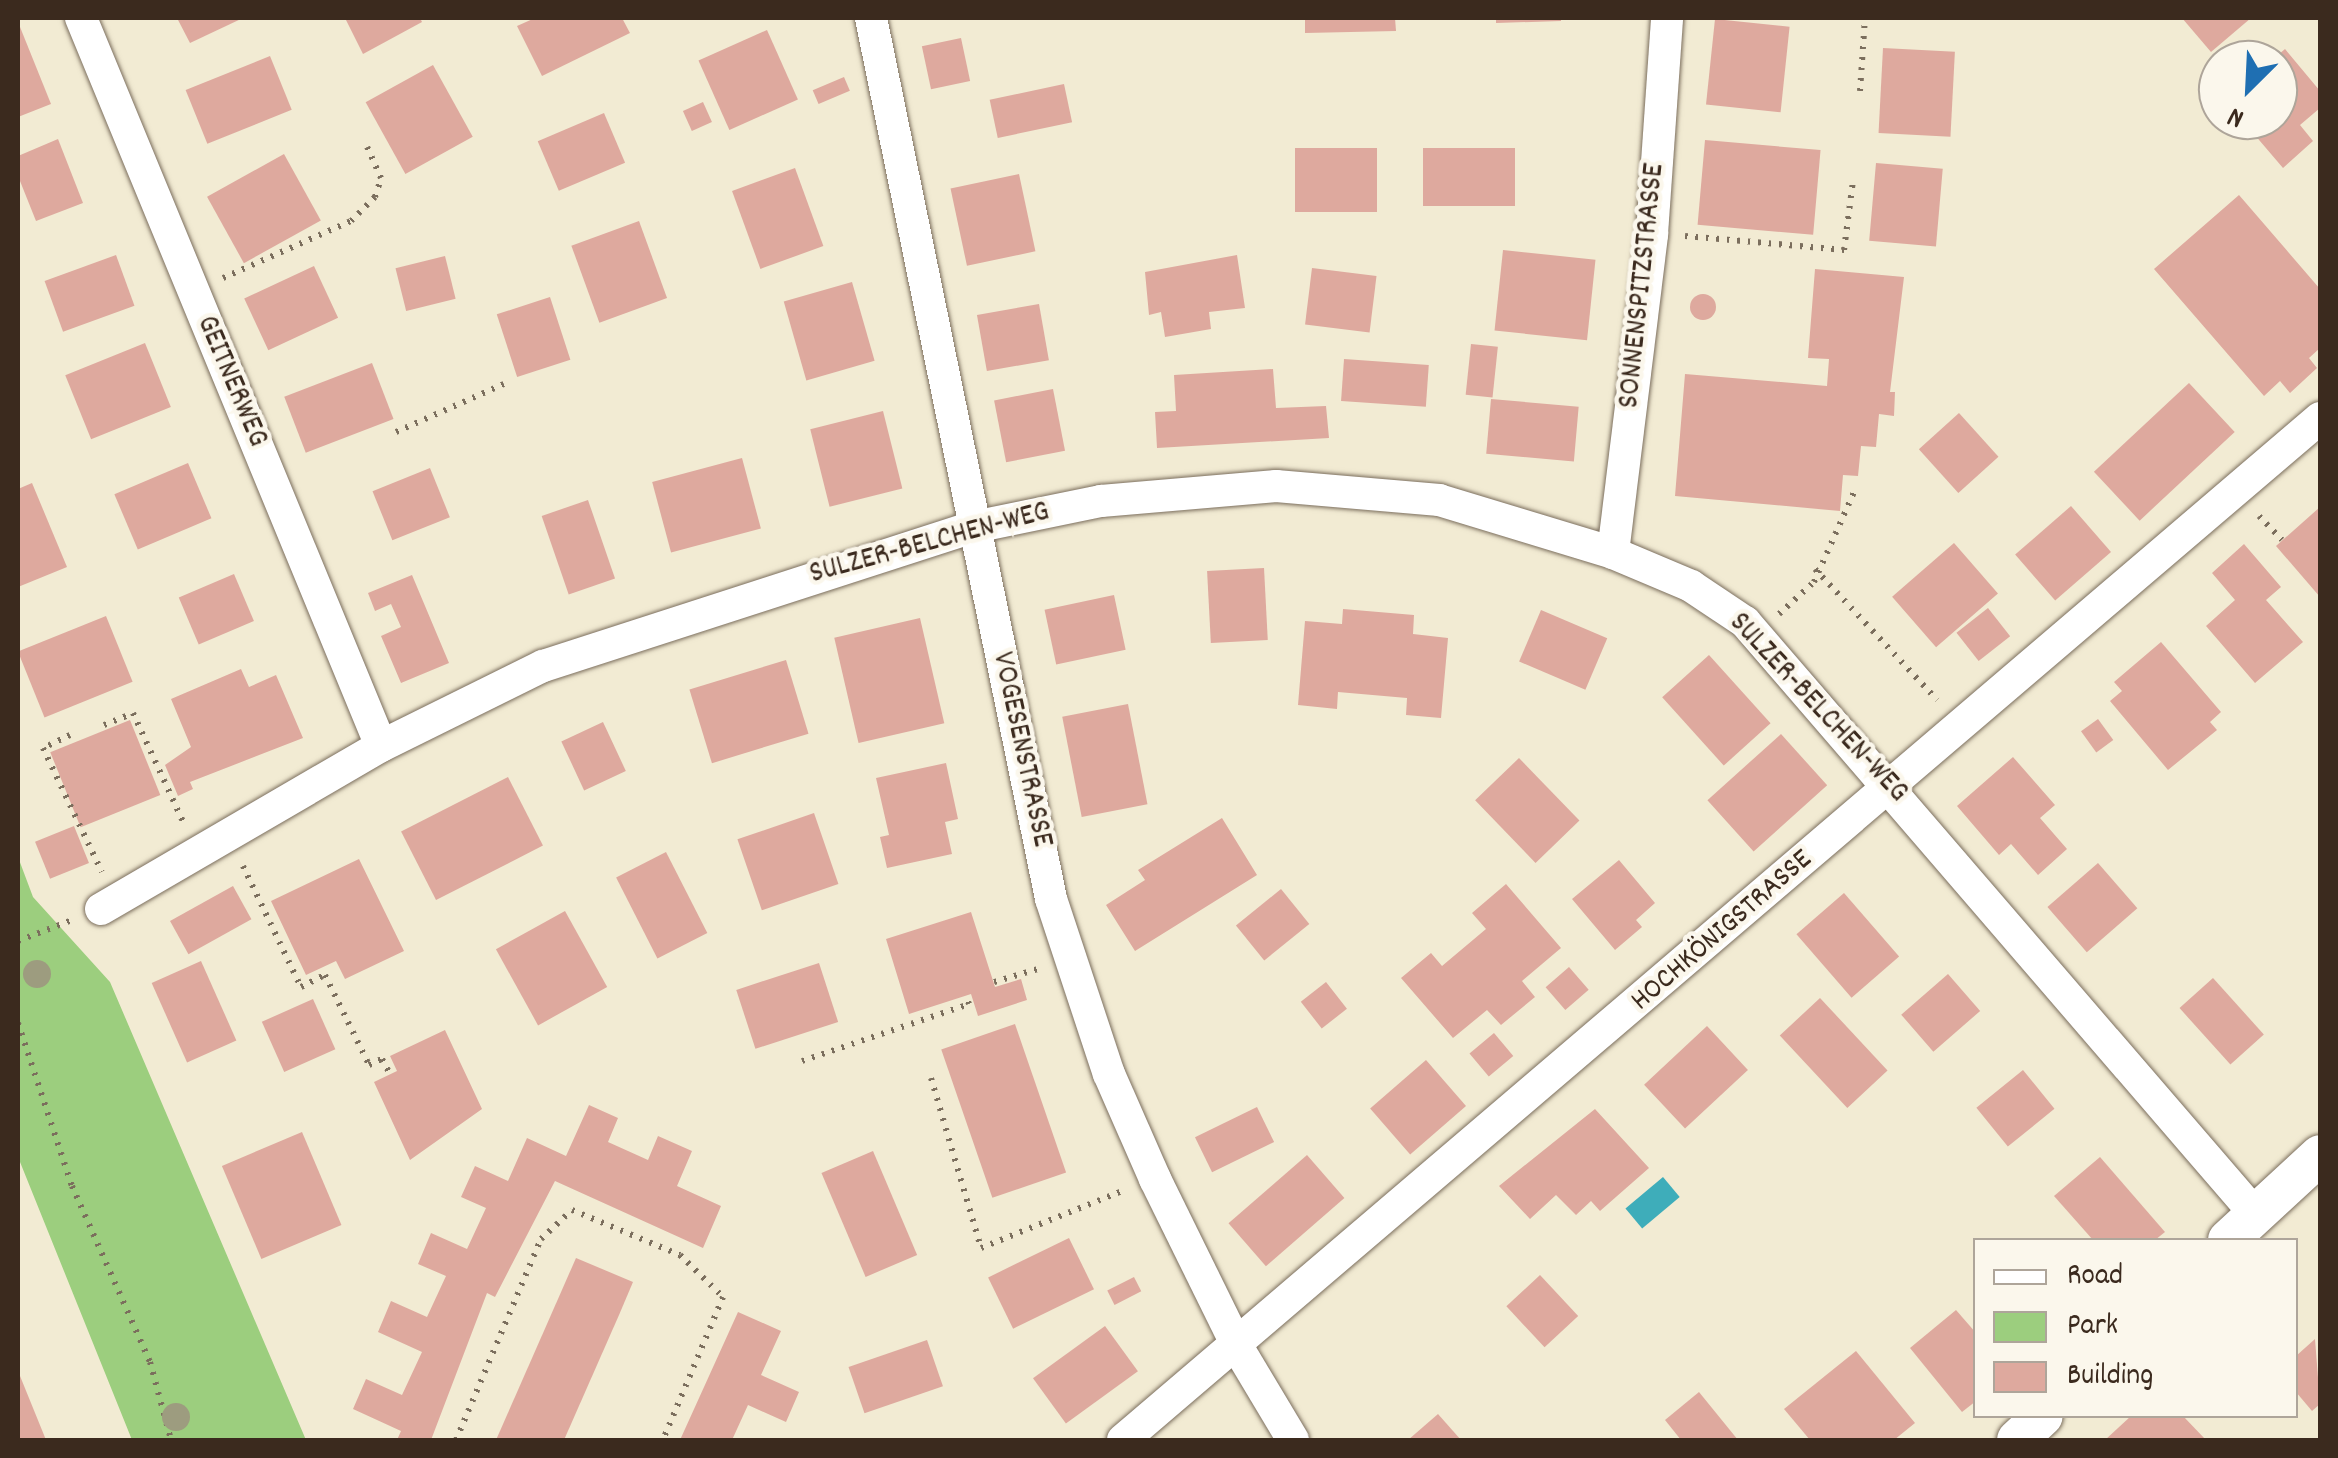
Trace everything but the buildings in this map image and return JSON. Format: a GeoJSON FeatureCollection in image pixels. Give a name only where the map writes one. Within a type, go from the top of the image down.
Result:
{"type":"FeatureCollection","features":[{"type":"Feature","properties":{"kind":"street","name":"GEITNERWEG"},"geometry":{"type":"LineString","coordinates":[[81,18],[381,746]]}},
{"type":"Feature","properties":{"kind":"street","name":"VOGESENSTRASSE"},"geometry":{"type":"LineString","coordinates":[[871,18],[1051,899],[1109,1074],[1155,1179],[1238,1348],[1293,1440]]}},
{"type":"Feature","properties":{"kind":"street","name":"SONNENSPITZSTRASSE"},"geometry":{"type":"LineString","coordinates":[[1613,552],[1652,234],[1667,18]]}},
{"type":"Feature","properties":{"kind":"street","name":"HOCHKÖNIGSTRASSE"},"geometry":{"type":"LineString","coordinates":[[1123,1440],[1238,1348],[2320,418]]}},
{"type":"Feature","properties":{"kind":"street","name":"SULZER-BELCHEN-WEG"},"geometry":{"type":"LineString","coordinates":[[110,904],[381,746],[543,666],[974,527],[1190,491],[1358,489],[1439,500],[1613,552],[1691,586],[1756,634],[1892,787],[2242,1228]]}},
{"type":"Feature","properties":{"kind":"street"},"geometry":{"type":"LineString","coordinates":[[2242,1228],[2320,1155]]}},
{"type":"Feature","properties":{"kind":"street"},"geometry":{"type":"LineString","coordinates":[[2016,1440],[2041,1418]]}},
{"type":"Feature","properties":{"kind":"path"},"geometry":{"type":"LineString","coordinates":[[1860,91],[1865,18]]}},
{"type":"Feature","properties":{"kind":"path"},"geometry":{"type":"LineString","coordinates":[[192,292],[352,221],[375,197],[382,178],[367,147]]}},
{"type":"Feature","properties":{"kind":"path"},"geometry":{"type":"LineString","coordinates":[[1652,234],[1844,250],[1853,181]]}},
{"type":"Feature","properties":{"kind":"path"},"geometry":{"type":"LineString","coordinates":[[396,432],[504,384]]}},
{"type":"Feature","properties":{"kind":"path"},"geometry":{"type":"LineString","coordinates":[[1756,634],[1814,582],[1815,568],[1856,490]]}},
{"type":"Feature","properties":{"kind":"path"},"geometry":{"type":"LineString","coordinates":[[2251,506],[2282,540]]}},
{"type":"Feature","properties":{"kind":"path"},"geometry":{"type":"LineString","coordinates":[[1815,568],[1962,726]]}},
{"type":"Feature","properties":{"kind":"path"},"geometry":{"type":"LineString","coordinates":[[104,724],[133,713],[197,854]]}},
{"type":"Feature","properties":{"kind":"path"},"geometry":{"type":"LineString","coordinates":[[18,942],[110,904],[43,748],[70,736]]}},
{"type":"Feature","properties":{"kind":"path"},"geometry":{"type":"LineString","coordinates":[[228,836],[283,938],[301,987],[326,975],[369,1065],[382,1058],[390,1074]]}},
{"type":"Feature","properties":{"kind":"path"},"geometry":{"type":"LineString","coordinates":[[994,982],[1071,958]]}},
{"type":"Feature","properties":{"kind":"path"},"geometry":{"type":"LineString","coordinates":[[802,1061],[969,1004],[966,996]]}},
{"type":"Feature","properties":{"kind":"path"},"geometry":{"type":"LineString","coordinates":[[18,1023],[72,1186],[150,1362],[171,1440]]}},
{"type":"Feature","properties":{"kind":"path"},"geometry":{"type":"LineString","coordinates":[[931,1078],[981,1248],[1155,1179]]}},
{"type":"Feature","properties":{"kind":"path"},"geometry":{"type":"LineString","coordinates":[[456,1440],[541,1240],[572,1210],[680,1254],[723,1297],[662,1440]]}},
{"type":"Feature","properties":{"kind":"green space"},"geometry":{"type":"Polygon","coordinates":[[[18,857],[33,897],[110,982],[306,1440],[132,1440],[18,1157],[18,857]]]}},
{"type":"Feature","properties":{"kind":"water"},"geometry":{"type":"Polygon","coordinates":[[[1663,1177],[1680,1197],[1642,1228],[1625,1208],[1663,1177]]]}}]}
